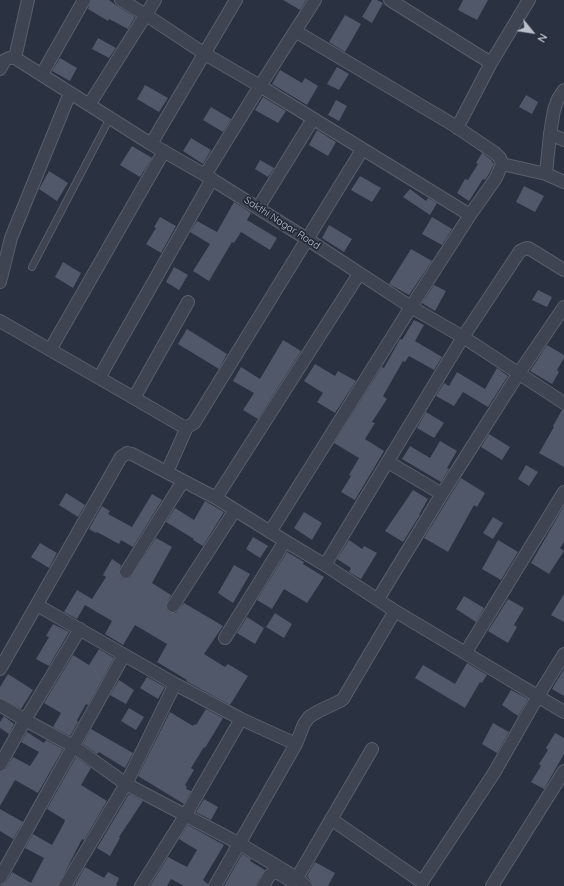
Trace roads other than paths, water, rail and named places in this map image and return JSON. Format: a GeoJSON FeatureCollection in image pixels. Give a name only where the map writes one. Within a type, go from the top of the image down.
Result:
{"type":"FeatureCollection","features":[{"type":"Feature","properties":{"kind":"street"},"geometry":{"type":"LineString","coordinates":[[0,69],[8,56],[28,0]]}},
{"type":"Feature","properties":{"kind":"street"},"geometry":{"type":"LineString","coordinates":[[42,74],[84,0]]}},
{"type":"Feature","properties":{"kind":"street"},"geometry":{"type":"LineString","coordinates":[[120,0],[146,15],[205,54],[260,86],[470,215]]}},
{"type":"Feature","properties":{"kind":"street"},"geometry":{"type":"LineString","coordinates":[[89,106],[155,0]]}},
{"type":"Feature","properties":{"kind":"street"},"geometry":{"type":"LineString","coordinates":[[152,144],[236,0]]}},
{"type":"Feature","properties":{"kind":"street"},"geometry":{"type":"LineString","coordinates":[[99,378],[260,86],[315,0]]}},
{"type":"Feature","properties":{"kind":"street"},"geometry":{"type":"LineString","coordinates":[[390,0],[492,63]]}},
{"type":"Feature","properties":{"kind":"street"},"geometry":{"type":"LineString","coordinates":[[457,128],[528,0]]}},
{"type":"Feature","properties":{"kind":"street"},"geometry":{"type":"LineString","coordinates":[[270,532],[411,307],[470,215],[496,178],[502,164],[500,158],[495,153],[457,128],[295,31]]}},
{"type":"Feature","properties":{"kind":"street","name":"Sakthi Nagar Road"},"geometry":{"type":"LineString","coordinates":[[8,56],[42,74],[89,106],[209,177],[411,307],[463,337],[520,373],[564,403]]}},
{"type":"Feature","properties":{"kind":"street"},"geometry":{"type":"LineString","coordinates":[[546,174],[554,110],[558,99],[564,90]]}},
{"type":"Feature","properties":{"kind":"street"},"geometry":{"type":"LineString","coordinates":[[0,282],[11,238],[70,93]]}},
{"type":"Feature","properties":{"kind":"street"},"geometry":{"type":"LineString","coordinates":[[258,208],[313,119]]}},
{"type":"Feature","properties":{"kind":"street"},"geometry":{"type":"LineString","coordinates":[[550,134],[564,140]]}},
{"type":"Feature","properties":{"kind":"street"},"geometry":{"type":"LineString","coordinates":[[167,472],[188,427],[194,423],[362,150]]}},
{"type":"Feature","properties":{"kind":"street"},"geometry":{"type":"LineString","coordinates":[[50,350],[164,151]]}},
{"type":"Feature","properties":{"kind":"street"},"geometry":{"type":"LineString","coordinates":[[502,164],[546,174],[564,182]]}},
{"type":"Feature","properties":{"kind":"street"},"geometry":{"type":"LineString","coordinates":[[325,565],[463,337],[520,251],[527,248],[530,249],[564,270]]}},
{"type":"Feature","properties":{"kind":"street"},"geometry":{"type":"LineString","coordinates":[[216,498],[359,274]]}},
{"type":"Feature","properties":{"kind":"street"},"geometry":{"type":"LineString","coordinates":[[134,398],[188,302]]}},
{"type":"Feature","properties":{"kind":"street"},"geometry":{"type":"LineString","coordinates":[[378,599],[442,494],[564,307]]}},
{"type":"Feature","properties":{"kind":"street"},"geometry":{"type":"LineString","coordinates":[[0,321],[182,426],[188,427]]}},
{"type":"Feature","properties":{"kind":"street"},"geometry":{"type":"LineString","coordinates":[[0,669],[121,457],[126,453],[132,454],[216,498],[325,565],[395,611],[466,652],[564,712]]}},
{"type":"Feature","properties":{"kind":"street"},"geometry":{"type":"LineString","coordinates":[[388,462],[442,494]]}},
{"type":"Feature","properties":{"kind":"street"},"geometry":{"type":"LineString","coordinates":[[126,572],[183,481]]}},
{"type":"Feature","properties":{"kind":"street"},"geometry":{"type":"LineString","coordinates":[[466,652],[564,492]]}},
{"type":"Feature","properties":{"kind":"street"},"geometry":{"type":"LineString","coordinates":[[173,606],[235,510]]}},
{"type":"Feature","properties":{"kind":"street"},"geometry":{"type":"LineString","coordinates":[[225,638],[284,541]]}},
{"type":"Feature","properties":{"kind":"street"},"geometry":{"type":"LineString","coordinates":[[37,604],[175,684],[241,719],[296,744]]}},
{"type":"Feature","properties":{"kind":"street"},"geometry":{"type":"LineString","coordinates":[[215,886],[296,744],[304,724],[309,717],[343,699],[395,611]]}},
{"type":"Feature","properties":{"kind":"street"},"geometry":{"type":"LineString","coordinates":[[0,766],[25,720],[80,629]]}},
{"type":"Feature","properties":{"kind":"street"},"geometry":{"type":"LineString","coordinates":[[331,820],[423,885],[494,773],[564,654]]}},
{"type":"Feature","properties":{"kind":"street"},"geometry":{"type":"LineString","coordinates":[[0,878],[124,655]]}},
{"type":"Feature","properties":{"kind":"street"},"geometry":{"type":"LineString","coordinates":[[65,886],[126,784],[175,684]]}},
{"type":"Feature","properties":{"kind":"street"},"geometry":{"type":"LineString","coordinates":[[0,705],[73,746],[126,784],[240,844],[301,882]]}},
{"type":"Feature","properties":{"kind":"street"},"geometry":{"type":"LineString","coordinates":[[141,886],[185,816],[241,719]]}},
{"type":"Feature","properties":{"kind":"street"},"geometry":{"type":"LineString","coordinates":[[301,882],[331,820],[372,749]]}},
{"type":"Feature","properties":{"kind":"street"},"geometry":{"type":"LineString","coordinates":[[492,886],[564,772]]}},
{"type":"Feature","properties":{"kind":"street"},"geometry":{"type":"LineString","coordinates":[[263,886],[269,876],[273,873],[278,873],[290,880],[301,882]]}},
{"type":"Feature","properties":{"kind":"lane"},"geometry":{"type":"LineString","coordinates":[[32,267],[110,118]]}}]}
